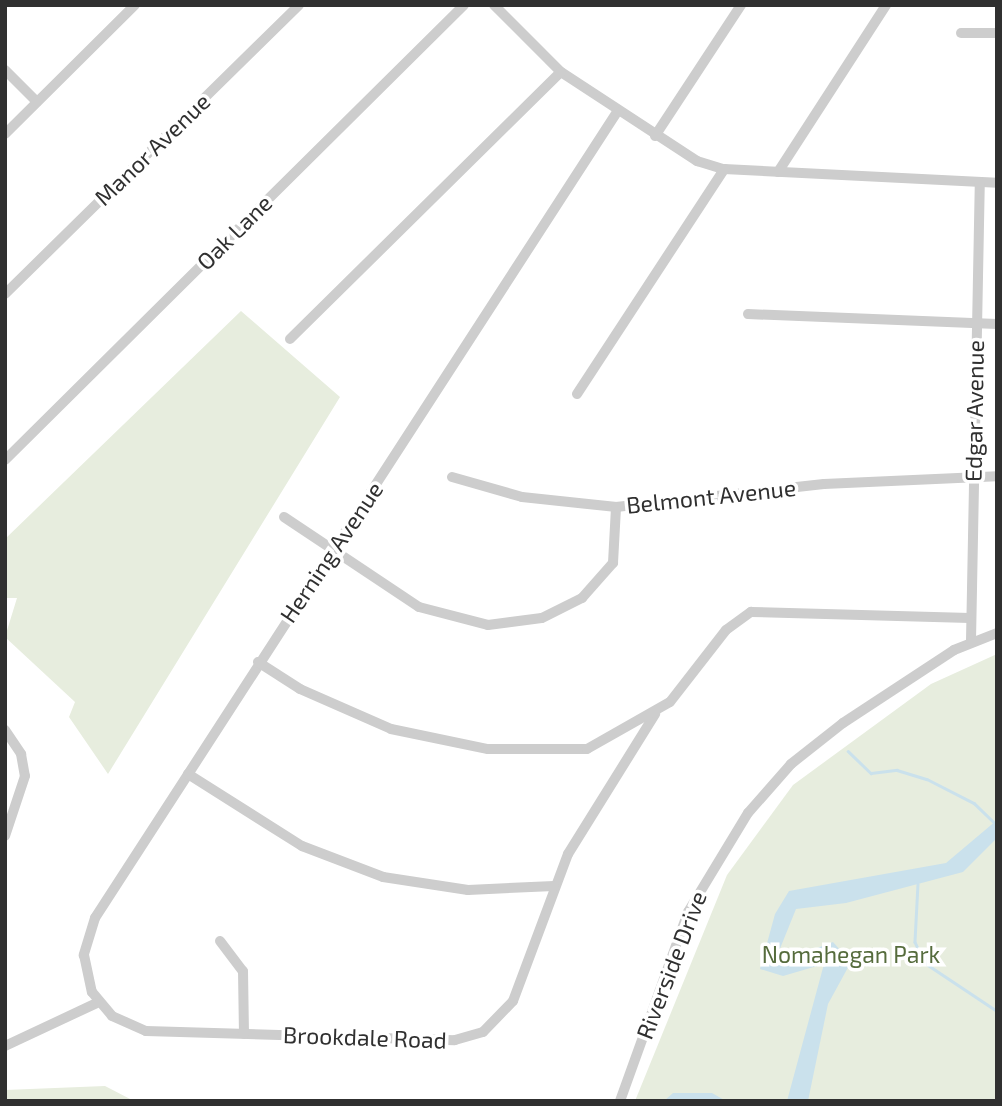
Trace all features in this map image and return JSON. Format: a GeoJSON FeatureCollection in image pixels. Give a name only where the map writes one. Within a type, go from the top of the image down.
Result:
{"type":"FeatureCollection","features":[{"type":"Feature","properties":{"kind":"street"},"geometry":{"type":"LineString","coordinates":[[5,134],[135,5]]}},
{"type":"Feature","properties":{"kind":"street","name":"Manor Avenue"},"geometry":{"type":"LineString","coordinates":[[5,294],[299,5]]}},
{"type":"Feature","properties":{"kind":"street","name":"Oak Lane"},"geometry":{"type":"LineString","coordinates":[[5,460],[464,5]]}},
{"type":"Feature","properties":{"kind":"street"},"geometry":{"type":"LineString","coordinates":[[494,5],[561,72],[655,136],[724,169],[997,183]]}},
{"type":"Feature","properties":{"kind":"street"},"geometry":{"type":"LineString","coordinates":[[655,136],[741,5]]}},
{"type":"Feature","properties":{"kind":"street"},"geometry":{"type":"LineString","coordinates":[[778,172],[886,5]]}},
{"type":"Feature","properties":{"kind":"street"},"geometry":{"type":"LineString","coordinates":[[961,33],[997,33]]}},
{"type":"Feature","properties":{"kind":"street"},"geometry":{"type":"LineString","coordinates":[[5,70],[37,102]]}},
{"type":"Feature","properties":{"kind":"street"},"geometry":{"type":"LineString","coordinates":[[290,339],[561,72]]}},
{"type":"Feature","properties":{"kind":"street","name":"Herning Avenue"},"geometry":{"type":"LineString","coordinates":[[99,1002],[85,970],[89,932],[258,662],[617,111]]}},
{"type":"Feature","properties":{"kind":"street"},"geometry":{"type":"LineString","coordinates":[[577,394],[724,169]]}},
{"type":"Feature","properties":{"kind":"street","name":"Edgar Avenue"},"geometry":{"type":"LineString","coordinates":[[971,641],[980,182]]}},
{"type":"Feature","properties":{"kind":"street"},"geometry":{"type":"LineString","coordinates":[[748,314],[997,324]]}},
{"type":"Feature","properties":{"kind":"street","name":"Belmont Avenue"},"geometry":{"type":"LineString","coordinates":[[453,477],[522,497],[616,507],[824,484],[997,476]]}},
{"type":"Feature","properties":{"kind":"street"},"geometry":{"type":"LineString","coordinates":[[284,517],[435,613],[488,625],[517,623],[564,611],[605,576],[618,548],[616,507]]}},
{"type":"Feature","properties":{"kind":"street","name":"Brookdale Road"},"geometry":{"type":"LineString","coordinates":[[99,1002],[119,1021],[146,1031],[455,1040],[483,1032],[513,1001],[554,886],[604,790],[655,714],[726,630],[761,609],[970,618]]}},
{"type":"Feature","properties":{"kind":"street","name":"Riverside Drive"},"geometry":{"type":"LineString","coordinates":[[620,1101],[688,912],[748,813],[825,736],[971,641],[997,633]]}},
{"type":"Feature","properties":{"kind":"street"},"geometry":{"type":"LineString","coordinates":[[258,662],[379,725],[488,749],[587,749],[655,714]]}},
{"type":"Feature","properties":{"kind":"street"},"geometry":{"type":"LineString","coordinates":[[5,730],[21,754],[25,776],[5,836]]}},
{"type":"Feature","properties":{"kind":"street"},"geometry":{"type":"LineString","coordinates":[[188,774],[302,846],[383,877],[468,891],[554,886]]}},
{"type":"Feature","properties":{"kind":"street"},"geometry":{"type":"LineString","coordinates":[[220,941],[243,971],[244,1034]]}},
{"type":"Feature","properties":{"kind":"street"},"geometry":{"type":"LineString","coordinates":[[5,1046],[99,1002]]}},
{"type":"Feature","properties":{"kind":"green space"},"geometry":{"type":"Polygon","coordinates":[[[241,311],[340,397],[108,774],[69,717],[75,702],[5,637],[17,598],[5,598],[5,539],[241,311]]]}},
{"type":"Feature","properties":{"kind":"green space","name":"Nomahegan Park"},"geometry":{"type":"Polygon","coordinates":[[[997,654],[997,1101],[635,1101],[727,875],[793,785],[931,684],[997,654]]]}},
{"type":"Feature","properties":{"kind":"green space"},"geometry":{"type":"Polygon","coordinates":[[[105,1086],[134,1101],[5,1101],[5,1090],[105,1086]]]}},
{"type":"Feature","properties":{"kind":"water"},"geometry":{"type":"Polygon","coordinates":[[[997,820],[997,838],[963,872],[846,903],[796,909],[777,956],[786,960],[833,942],[851,962],[828,1004],[808,1101],[787,1101],[824,964],[783,976],[760,969],[775,914],[789,891],[946,863],[997,820]]]}},
{"type":"Feature","properties":{"kind":"water"},"geometry":{"type":"Polygon","coordinates":[[[673,1093],[712,1093],[726,1101],[664,1101],[673,1093]]]}},
{"type":"Feature","properties":{"kind":"waterway"},"geometry":{"type":"LineString","coordinates":[[848,751],[871,773],[897,770],[927,779],[974,803],[997,825]]}},
{"type":"Feature","properties":{"kind":"waterway"},"geometry":{"type":"LineString","coordinates":[[918,884],[915,942],[925,963],[997,1011]]}}]}
